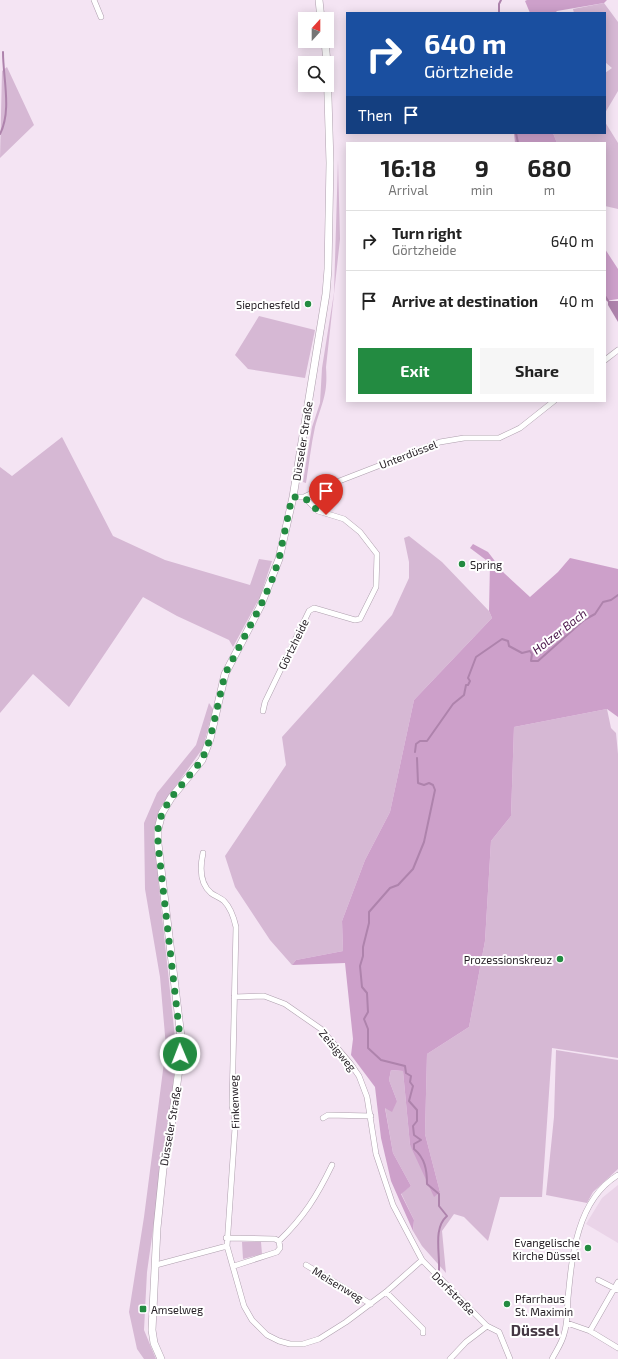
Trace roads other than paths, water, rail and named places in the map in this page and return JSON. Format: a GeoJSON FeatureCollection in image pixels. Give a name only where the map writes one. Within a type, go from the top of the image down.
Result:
{"type":"FeatureCollection","features":[{"type":"Feature","properties":{"kind":"main road"},"geometry":{"type":"LineString","coordinates":[[319,0],[321,12]]}},
{"type":"Feature","properties":{"kind":"main road","name":"Düsseler Straße"},"geometry":{"type":"LineString","coordinates":[[161,1359],[154,1343],[152,1330],[163,1169],[170,1135],[180,1054],[180,1037],[158,844],[158,829],[166,804],[202,760],[210,739],[225,674],[260,607],[272,580],[279,559],[292,497],[327,275],[330,155],[328,92]]}},
{"type":"Feature","properties":{"kind":"street"},"geometry":{"type":"LineString","coordinates":[[94,0],[101,17]]}},
{"type":"Feature","properties":{"kind":"street"},"geometry":{"type":"LineString","coordinates":[[606,359],[618,350]]}},
{"type":"Feature","properties":{"kind":"street","name":"Unterdüssel"},"geometry":{"type":"LineString","coordinates":[[304,497],[329,485],[440,442],[464,438],[499,438],[520,428],[553,402]]}},
{"type":"Feature","properties":{"kind":"street"},"geometry":{"type":"LineString","coordinates":[[292,497],[304,497]]}},
{"type":"Feature","properties":{"kind":"street","name":"Görtzheide"},"geometry":{"type":"LineString","coordinates":[[263,711],[265,702],[309,611],[314,608],[354,620],[360,619],[376,587],[377,554],[360,532],[344,519],[318,511],[304,497]]}},
{"type":"Feature","properties":{"kind":"street","name":"Finkenweg"},"geometry":{"type":"LineString","coordinates":[[203,853],[200,867],[203,881],[210,892],[224,901],[233,915],[236,926],[232,1106],[235,1128],[226,1246],[234,1266],[244,1304],[252,1320],[267,1335],[285,1343],[303,1344],[319,1340],[371,1304],[422,1260]]}},
{"type":"Feature","properties":{"kind":"street","name":"Zeisigweg"},"geometry":{"type":"LineString","coordinates":[[234,996],[264,996],[285,1004],[321,1028],[350,1063],[359,1076],[367,1097],[376,1154],[393,1205],[422,1260]]}},
{"type":"Feature","properties":{"kind":"street"},"geometry":{"type":"LineString","coordinates":[[323,1118],[328,1115],[371,1116]]}},
{"type":"Feature","properties":{"kind":"street"},"geometry":{"type":"LineString","coordinates":[[279,1241],[291,1229],[317,1196],[332,1165]]}},
{"type":"Feature","properties":{"kind":"street"},"geometry":{"type":"LineString","coordinates":[[552,1359],[563,1339],[567,1323],[570,1275],[577,1239],[584,1215],[602,1188],[618,1175]]}},
{"type":"Feature","properties":{"kind":"street"},"geometry":{"type":"LineString","coordinates":[[226,1238],[275,1239],[279,1241]]}},
{"type":"Feature","properties":{"kind":"street"},"geometry":{"type":"LineString","coordinates":[[234,1266],[277,1252],[280,1248],[279,1241]]}},
{"type":"Feature","properties":{"kind":"street"},"geometry":{"type":"LineString","coordinates":[[156,1265],[226,1246]]}},
{"type":"Feature","properties":{"kind":"street","name":"Dorfstraße"},"geometry":{"type":"LineString","coordinates":[[422,1260],[487,1326],[499,1332],[510,1359]]}},
{"type":"Feature","properties":{"kind":"street","name":"Meisenweg"},"geometry":{"type":"LineString","coordinates":[[306,1265],[371,1304]]}},
{"type":"Feature","properties":{"kind":"street"},"geometry":{"type":"LineString","coordinates":[[598,1280],[616,1289]]}},
{"type":"Feature","properties":{"kind":"street"},"geometry":{"type":"LineString","coordinates":[[590,1332],[616,1289],[618,1282]]}},
{"type":"Feature","properties":{"kind":"street"},"geometry":{"type":"LineString","coordinates":[[386,1292],[423,1329],[423,1333]]}},
{"type":"Feature","properties":{"kind":"street"},"geometry":{"type":"LineString","coordinates":[[567,1323],[590,1332],[618,1348]]}},
{"type":"Feature","properties":{"kind":"street"},"geometry":{"type":"LineString","coordinates":[[450,1359],[466,1342],[487,1326]]}},
{"type":"Feature","properties":{"kind":"waterway"},"geometry":{"type":"LineString","coordinates":[[499,12],[499,4],[501,0]]}},
{"type":"Feature","properties":{"kind":"waterway"},"geometry":{"type":"LineString","coordinates":[[0,134],[6,115],[3,52]]}},
{"type":"Feature","properties":{"kind":"waterway"},"geometry":{"type":"LineString","coordinates":[[516,134],[518,142]]}},
{"type":"Feature","properties":{"kind":"waterway"},"geometry":{"type":"LineString","coordinates":[[606,298],[609,302]]}},
{"type":"Feature","properties":{"kind":"waterway","name":"Holzer Bach"},"geometry":{"type":"LineString","coordinates":[[415,752],[416,744],[420,741],[427,741],[453,704],[464,695],[466,685],[468,685],[470,681],[468,678],[476,657],[502,639],[508,641],[509,646],[522,653],[530,651],[532,654],[531,661],[538,661],[584,620],[595,614],[603,602],[611,600],[618,595]]}},
{"type":"Feature","properties":{"kind":"waterway","name":"Holzer Bach"},"geometry":{"type":"LineString","coordinates":[[417,758],[418,783],[424,785],[429,783],[433,785],[435,790],[424,842],[413,869],[398,885],[390,888],[369,912],[369,923],[360,966],[362,987],[367,993],[368,1012],[364,1019],[368,1029],[368,1048],[381,1060],[405,1066],[406,1073],[411,1076],[410,1082],[413,1086],[409,1101],[417,1110],[417,1121],[413,1126],[414,1135],[421,1140],[414,1144],[414,1149],[421,1156],[425,1165],[427,1184],[439,1194],[439,1206],[447,1216],[440,1227],[438,1241],[439,1270]]}},
{"type":"Feature","properties":{"kind":"place","name":"Siepchesfeld"},"geometry":{"type":"Point","coordinates":[308,304]}},
{"type":"Feature","properties":{"kind":"place","name":"Spring"},"geometry":{"type":"Point","coordinates":[462,564]}},
{"type":"Feature","properties":{"kind":"place","name":"Prozessionskreuz"},"geometry":{"type":"Point","coordinates":[560,959]}},
{"type":"Feature","properties":{"kind":"place","name":"Evangelische Kirche Düssel"},"geometry":{"type":"Point","coordinates":[588,1248]}},
{"type":"Feature","properties":{"kind":"place","name":"Pfarrhaus St. Maximin"},"geometry":{"type":"Point","coordinates":[507,1304]}},
{"type":"Feature","properties":{"kind":"place","name":"Amselweg"},"geometry":{"type":"Point","coordinates":[143,1309]}},
{"type":"Feature","properties":{"kind":"district","name":"Düssel"},"geometry":{"type":"Point","coordinates":[535,1330]}}]}
